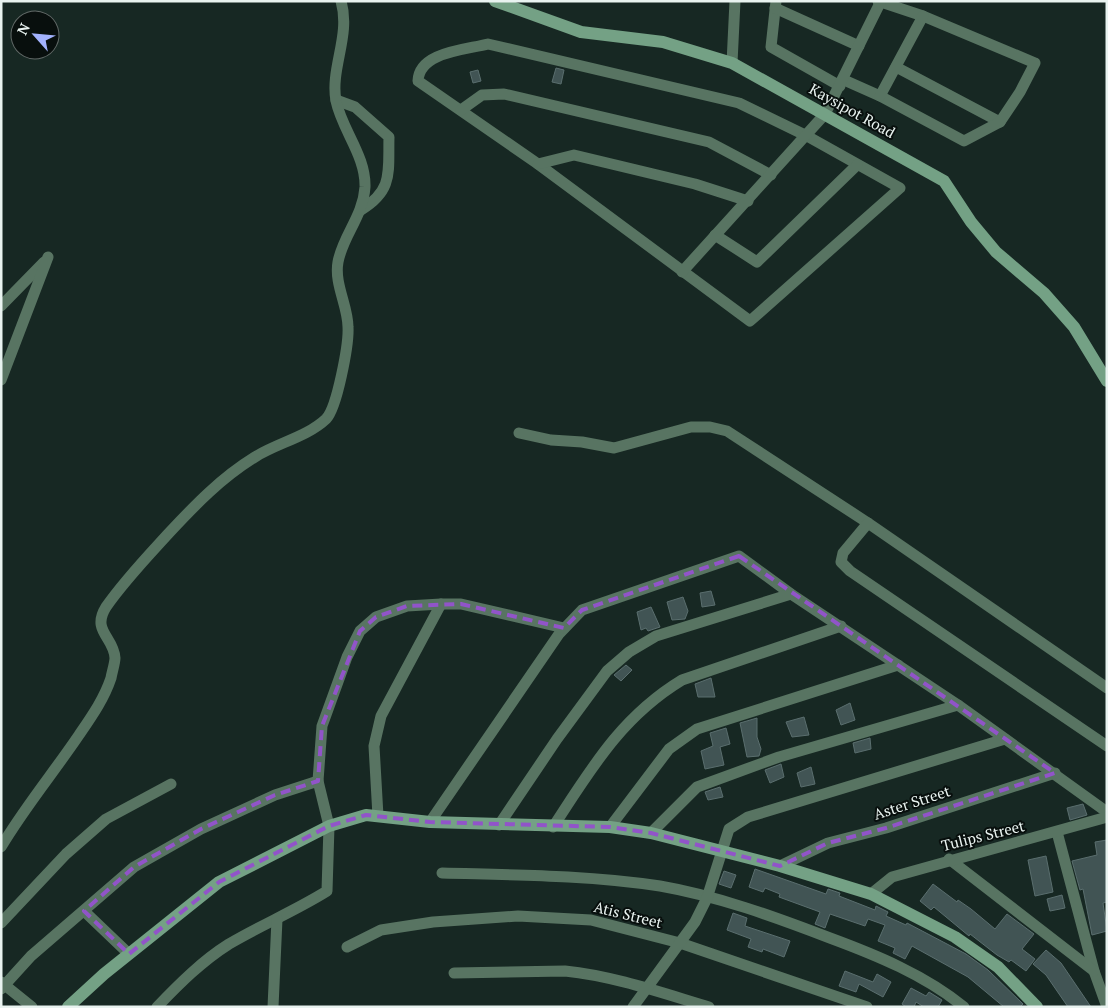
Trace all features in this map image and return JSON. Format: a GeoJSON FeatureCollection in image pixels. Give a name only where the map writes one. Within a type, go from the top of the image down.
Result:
{"type":"FeatureCollection","features":[{"type":"Feature","properties":{"kind":"street"},"geometry":{"type":"LineString","coordinates":[[3,841],[100,704],[111,676],[115,657],[100,626],[106,607],[147,556],[215,484],[255,457],[314,428],[328,418],[336,400],[348,326],[341,294],[338,264],[344,245],[361,210],[365,184],[360,160],[336,100],[335,82],[342,48],[345,14],[341,1]]}},
{"type":"Feature","properties":{"kind":"street","name":"Kaysipot Road"},"geometry":{"type":"LineString","coordinates":[[495,1],[581,32],[663,42],[732,63],[944,181],[971,222],[996,252],[1044,293],[1074,327],[1107,381]]}},
{"type":"Feature","properties":{"kind":"street"},"geometry":{"type":"LineString","coordinates":[[732,63],[736,1]]}},
{"type":"Feature","properties":{"kind":"street"},"geometry":{"type":"LineString","coordinates":[[682,272],[825,114],[842,83],[859,46],[879,2],[923,16],[1035,64],[1020,92],[1000,122],[964,141],[880,96],[842,83],[771,47],[776,5],[859,46]]}},
{"type":"Feature","properties":{"kind":"street"},"geometry":{"type":"LineString","coordinates":[[880,96],[923,16]]}},
{"type":"Feature","properties":{"kind":"street"},"geometry":{"type":"LineString","coordinates":[[488,44],[739,102],[807,136],[900,188],[750,321],[538,164],[461,110],[418,81],[418,72],[424,64],[436,57],[488,44]]}},
{"type":"Feature","properties":{"kind":"street"},"geometry":{"type":"LineString","coordinates":[[896,67],[1000,122]]}},
{"type":"Feature","properties":{"kind":"street"},"geometry":{"type":"LineString","coordinates":[[461,110],[482,95],[504,94],[709,142],[771,175]]}},
{"type":"Feature","properties":{"kind":"street"},"geometry":{"type":"LineString","coordinates":[[336,100],[355,107],[389,137],[388,181],[374,202],[361,210]]}},
{"type":"Feature","properties":{"kind":"street"},"geometry":{"type":"LineString","coordinates":[[538,164],[574,155],[695,184],[748,201]]}},
{"type":"Feature","properties":{"kind":"street"},"geometry":{"type":"LineString","coordinates":[[715,235],[757,262],[857,165]]}},
{"type":"Feature","properties":{"kind":"street"},"geometry":{"type":"LineString","coordinates":[[1,306],[48,257],[1,380]]}},
{"type":"Feature","properties":{"kind":"street"},"geometry":{"type":"LineString","coordinates":[[1,361],[14,348]]}},
{"type":"Feature","properties":{"kind":"street"},"geometry":{"type":"LineString","coordinates":[[520,433],[551,440],[582,442],[614,448],[691,427],[710,427],[727,431],[868,523],[1107,688]]}},
{"type":"Feature","properties":{"kind":"street"},"geometry":{"type":"LineString","coordinates":[[868,523],[843,553],[841,562],[850,571],[1107,746]]}},
{"type":"Feature","properties":{"kind":"street"},"geometry":{"type":"LineString","coordinates":[[430,822],[564,628],[582,610],[739,556],[792,594],[958,705],[1107,812]]}},
{"type":"Feature","properties":{"kind":"street"},"geometry":{"type":"LineString","coordinates":[[499,825],[557,739],[607,671],[629,652],[656,636],[792,594]]}},
{"type":"Feature","properties":{"kind":"street"},"geometry":{"type":"LineString","coordinates":[[378,816],[374,746],[381,716],[441,604]]}},
{"type":"Feature","properties":{"kind":"street"},"geometry":{"type":"LineString","coordinates":[[157,1007],[193,971],[228,945],[304,906],[327,891],[329,826],[318,781],[322,726],[348,657],[360,632],[376,617],[406,606],[461,604],[564,628]]}},
{"type":"Feature","properties":{"kind":"street"},"geometry":{"type":"LineString","coordinates":[[553,827],[600,756],[637,712],[658,694],[682,680],[841,626]]}},
{"type":"Feature","properties":{"kind":"street"},"geometry":{"type":"LineString","coordinates":[[610,827],[669,749],[697,729],[898,665]]}},
{"type":"Feature","properties":{"kind":"street"},"geometry":{"type":"LineString","coordinates":[[651,833],[697,787],[779,757],[958,705]]}},
{"type":"Feature","properties":{"kind":"street"},"geometry":{"type":"LineString","coordinates":[[633,1007],[695,922],[707,898],[729,829],[748,817],[1006,739]]}},
{"type":"Feature","properties":{"kind":"street","name":"Aster Street"},"geometry":{"type":"LineString","coordinates":[[780,866],[828,843],[886,828],[1055,773]]}},
{"type":"Feature","properties":{"kind":"street"},"geometry":{"type":"LineString","coordinates":[[32,1007],[2,986],[31,956],[134,867],[201,829],[275,795],[318,781]]}},
{"type":"Feature","properties":{"kind":"street"},"geometry":{"type":"LineString","coordinates":[[1,923],[66,854],[106,819],[171,784]]}},
{"type":"Feature","properties":{"kind":"street"},"geometry":{"type":"LineString","coordinates":[[68,1007],[129,954],[219,882],[329,826],[366,815],[430,822],[553,827],[610,827],[651,833],[780,866],[871,894],[955,937],[998,967],[1035,1006]]}},
{"type":"Feature","properties":{"kind":"street","name":"Tulips Street"},"geometry":{"type":"LineString","coordinates":[[871,894],[892,877],[1107,817]]}},
{"type":"Feature","properties":{"kind":"street"},"geometry":{"type":"LineString","coordinates":[[1058,832],[1094,971],[1107,1007]]}},
{"type":"Feature","properties":{"kind":"street"},"geometry":{"type":"LineString","coordinates":[[949,860],[1094,971]]}},
{"type":"Feature","properties":{"kind":"street"},"geometry":{"type":"LineString","coordinates":[[442,873],[587,878],[662,886],[771,916],[874,955],[947,993],[964,1007]]}},
{"type":"Feature","properties":{"kind":"street"},"geometry":{"type":"LineString","coordinates":[[84,911],[129,954]]}},
{"type":"Feature","properties":{"kind":"street","name":"Atis Street"},"geometry":{"type":"LineString","coordinates":[[347,947],[381,930],[433,922],[518,916],[591,920],[680,943],[867,1007]]}},
{"type":"Feature","properties":{"kind":"street"},"geometry":{"type":"LineString","coordinates":[[273,1007],[277,919]]}},
{"type":"Feature","properties":{"kind":"street"},"geometry":{"type":"LineString","coordinates":[[454,973],[565,971],[646,988],[709,1007]]}},
{"type":"Feature","properties":{"kind":"highlighted area"},"geometry":{"type":"Polygon","coordinates":[[[739,556],[1055,773],[886,828],[828,843],[780,866],[651,833],[610,827],[430,822],[366,815],[329,826],[219,882],[129,954],[84,911],[134,867],[201,829],[275,795],[318,781],[322,726],[360,631],[376,617],[407,606],[461,604],[564,628],[582,610],[739,556]]]}},
{"type":"Feature","properties":{"kind":"building"},"geometry":{"type":"Polygon","coordinates":[[[556,68],[564,70],[561,84],[552,82],[556,68]]]}},
{"type":"Feature","properties":{"kind":"building"},"geometry":{"type":"Polygon","coordinates":[[[478,70],[481,81],[473,83],[470,72],[478,70]]]}},
{"type":"Feature","properties":{"kind":"building"},"geometry":{"type":"Polygon","coordinates":[[[711,591],[715,605],[702,607],[700,593],[711,591]]]}},
{"type":"Feature","properties":{"kind":"building"},"geometry":{"type":"Polygon","coordinates":[[[683,597],[688,611],[685,619],[672,620],[667,602],[683,597]]]}},
{"type":"Feature","properties":{"kind":"building"},"geometry":{"type":"Polygon","coordinates":[[[651,607],[660,627],[648,631],[646,628],[641,630],[637,612],[651,607]]]}},
{"type":"Feature","properties":{"kind":"building"},"geometry":{"type":"Polygon","coordinates":[[[626,665],[632,670],[621,681],[614,675],[626,665]]]}},
{"type":"Feature","properties":{"kind":"building"},"geometry":{"type":"Polygon","coordinates":[[[711,678],[715,697],[698,697],[695,684],[711,678]]]}},
{"type":"Feature","properties":{"kind":"building"},"geometry":{"type":"Polygon","coordinates":[[[850,703],[855,720],[841,725],[836,710],[850,703]]]}},
{"type":"Feature","properties":{"kind":"building"},"geometry":{"type":"Polygon","coordinates":[[[804,717],[809,735],[792,737],[786,722],[804,717]]]}},
{"type":"Feature","properties":{"kind":"building"},"geometry":{"type":"Polygon","coordinates":[[[757,718],[757,737],[761,749],[759,756],[747,757],[740,723],[757,718]]]}},
{"type":"Feature","properties":{"kind":"building"},"geometry":{"type":"Polygon","coordinates":[[[726,728],[730,744],[720,747],[724,765],[705,769],[701,751],[713,746],[710,733],[726,728]]]}},
{"type":"Feature","properties":{"kind":"building"},"geometry":{"type":"Polygon","coordinates":[[[870,738],[871,749],[855,753],[853,743],[870,738]]]}},
{"type":"Feature","properties":{"kind":"building"},"geometry":{"type":"Polygon","coordinates":[[[781,764],[784,777],[770,783],[765,770],[781,764]]]}},
{"type":"Feature","properties":{"kind":"building"},"geometry":{"type":"Polygon","coordinates":[[[811,767],[815,784],[801,787],[797,773],[811,767]]]}},
{"type":"Feature","properties":{"kind":"building"},"geometry":{"type":"Polygon","coordinates":[[[720,787],[723,797],[708,800],[705,792],[720,787]]]}},
{"type":"Feature","properties":{"kind":"building"},"geometry":{"type":"Polygon","coordinates":[[[1083,804],[1087,815],[1070,820],[1067,808],[1083,804]]]}},
{"type":"Feature","properties":{"kind":"building"},"geometry":{"type":"Polygon","coordinates":[[[1107,840],[1107,902],[1103,903],[1107,931],[1092,935],[1083,889],[1080,890],[1072,861],[1097,855],[1095,842],[1107,840]]]}},
{"type":"Feature","properties":{"kind":"building"},"geometry":{"type":"Polygon","coordinates":[[[1046,856],[1053,892],[1035,896],[1028,860],[1046,856]]]}},
{"type":"Feature","properties":{"kind":"building"},"geometry":{"type":"Polygon","coordinates":[[[755,869],[826,894],[828,889],[840,893],[839,896],[875,910],[876,906],[888,912],[886,916],[906,925],[907,923],[966,954],[988,970],[1023,1004],[1020,1007],[1004,1007],[968,977],[912,946],[905,959],[893,953],[895,948],[878,941],[885,925],[868,919],[865,926],[830,914],[825,928],[815,924],[820,912],[779,897],[780,894],[765,888],[763,892],[749,887],[755,869]]]}},
{"type":"Feature","properties":{"kind":"building"},"geometry":{"type":"Polygon","coordinates":[[[724,871],[736,875],[731,888],[719,884],[724,871]]]}},
{"type":"Feature","properties":{"kind":"building"},"geometry":{"type":"Polygon","coordinates":[[[933,884],[957,902],[958,900],[971,909],[995,929],[1007,914],[1034,934],[1022,949],[1035,959],[1026,971],[1011,960],[1009,962],[997,955],[970,934],[969,936],[934,907],[931,910],[920,901],[933,884]]]}},
{"type":"Feature","properties":{"kind":"building"},"geometry":{"type":"Polygon","coordinates":[[[1062,895],[1065,908],[1050,911],[1047,899],[1062,895]]]}},
{"type":"Feature","properties":{"kind":"building"},"geometry":{"type":"Polygon","coordinates":[[[733,913],[747,918],[745,926],[790,941],[784,957],[763,949],[762,952],[748,947],[751,939],[727,930],[733,913]]]}},
{"type":"Feature","properties":{"kind":"building"},"geometry":{"type":"Polygon","coordinates":[[[1046,950],[1061,963],[1091,1007],[1068,1007],[1046,975],[1033,964],[1046,950]]]}},
{"type":"Feature","properties":{"kind":"building"},"geometry":{"type":"Polygon","coordinates":[[[845,971],[873,982],[877,974],[891,982],[883,997],[859,984],[856,992],[839,986],[845,971]]]}},
{"type":"Feature","properties":{"kind":"building"},"geometry":{"type":"Polygon","coordinates":[[[911,988],[926,996],[929,992],[942,1000],[938,1007],[924,1007],[916,1002],[914,1007],[906,1007],[902,1004],[911,988]]]}}]}
